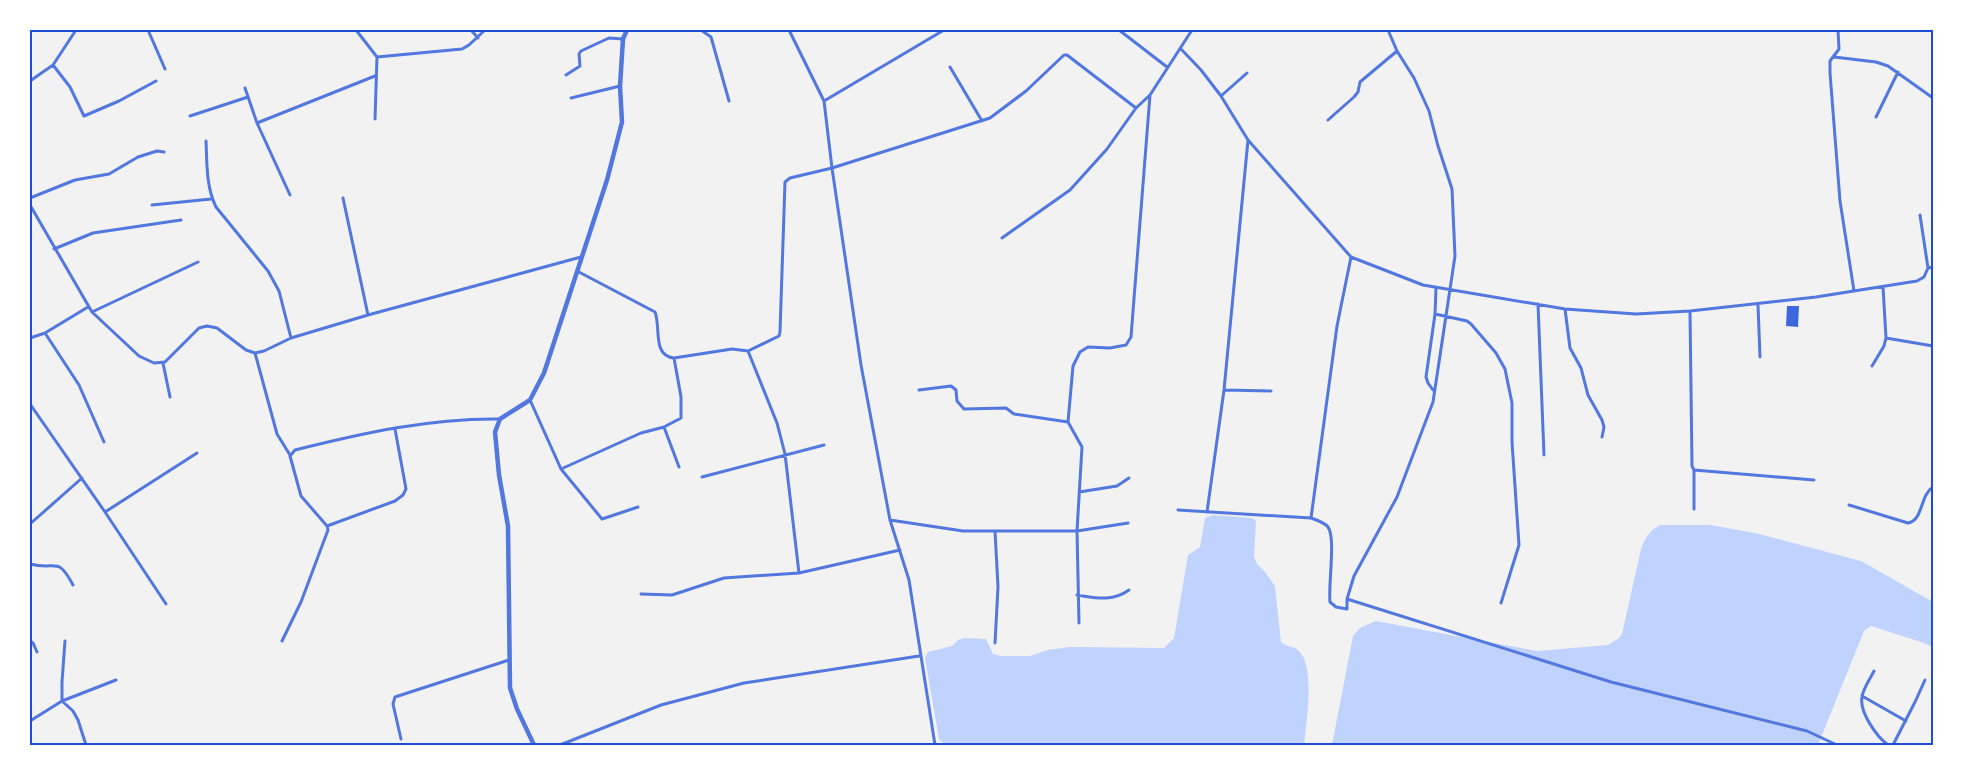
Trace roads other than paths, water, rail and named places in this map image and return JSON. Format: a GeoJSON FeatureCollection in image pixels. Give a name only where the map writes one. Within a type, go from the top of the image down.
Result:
{"type":"FeatureCollection","features":[{"type":"Feature","properties":{"kind":"street"},"geometry":{"type":"LineString","coordinates":[[30,81],[53,65],[76,30]]}},
{"type":"Feature","properties":{"kind":"street"},"geometry":{"type":"LineString","coordinates":[[148,30],[165,69]]}},
{"type":"Feature","properties":{"kind":"street"},"geometry":{"type":"LineString","coordinates":[[356,30],[377,57],[375,119]]}},
{"type":"Feature","properties":{"kind":"street"},"geometry":{"type":"LineString","coordinates":[[471,30],[478,38]]}},
{"type":"Feature","properties":{"kind":"street"},"geometry":{"type":"LineString","coordinates":[[377,57],[462,49],[478,38],[485,30]]}},
{"type":"Feature","properties":{"kind":"street"},"geometry":{"type":"LineString","coordinates":[[290,456],[295,450],[429,422],[464,418],[500,418],[530,400],[544,373],[607,180],[622,122],[620,86],[623,40],[627,30]]}},
{"type":"Feature","properties":{"kind":"street"},"geometry":{"type":"LineString","coordinates":[[701,30],[711,37],[729,101]]}},
{"type":"Feature","properties":{"kind":"street"},"geometry":{"type":"LineString","coordinates":[[789,30],[824,102],[861,365],[890,520],[909,580],[919,656],[935,745]]}},
{"type":"Feature","properties":{"kind":"street"},"geometry":{"type":"LineString","coordinates":[[824,102],[944,30]]}},
{"type":"Feature","properties":{"kind":"street"},"geometry":{"type":"LineString","coordinates":[[1119,30],[1167,67]]}},
{"type":"Feature","properties":{"kind":"street"},"geometry":{"type":"LineString","coordinates":[[1002,238],[1070,190],[1107,149],[1136,108],[1150,95],[1192,30]]}},
{"type":"Feature","properties":{"kind":"street"},"geometry":{"type":"LineString","coordinates":[[1178,510],[1311,518],[1323,522],[1328,525],[1332,545],[1330,602],[1336,607],[1347,609],[1347,599],[1354,576],[1397,497],[1430,409],[1447,315],[1455,256],[1451,184],[1438,146],[1430,111],[1414,78],[1397,51],[1388,30]]}},
{"type":"Feature","properties":{"kind":"street"},"geometry":{"type":"LineString","coordinates":[[1838,30],[1839,49],[1830,61],[1830,73],[1840,200],[1854,291]]}},
{"type":"Feature","properties":{"kind":"street"},"geometry":{"type":"LineString","coordinates":[[566,75],[580,66],[579,54],[581,51],[610,38],[623,40]]}},
{"type":"Feature","properties":{"kind":"street"},"geometry":{"type":"LineString","coordinates":[[1180,49],[1201,70],[1221,96],[1248,140],[1350,257],[1423,285],[1449,291],[1565,309],[1636,314],[1690,312],[1758,305],[1883,287],[1917,281],[1924,277],[1928,268],[1920,215]]}},
{"type":"Feature","properties":{"kind":"street"},"geometry":{"type":"LineString","coordinates":[[1328,120],[1358,92],[1360,82],[1397,51]]}},
{"type":"Feature","properties":{"kind":"street"},"geometry":{"type":"LineString","coordinates":[[577,271],[655,312],[658,318],[660,347],[662,354],[667,358],[732,349],[748,351],[779,336],[780,332],[785,182],[790,178],[832,168],[990,118],[1026,92],[1064,55],[1067,55],[1136,108]]}},
{"type":"Feature","properties":{"kind":"street"},"geometry":{"type":"LineString","coordinates":[[1833,57],[1876,62],[1898,72],[1933,98]]}},
{"type":"Feature","properties":{"kind":"street"},"geometry":{"type":"LineString","coordinates":[[53,65],[70,87],[84,116],[119,101],[156,81]]}},
{"type":"Feature","properties":{"kind":"street"},"geometry":{"type":"LineString","coordinates":[[950,67],[982,121]]}},
{"type":"Feature","properties":{"kind":"street"},"geometry":{"type":"LineString","coordinates":[[1876,117],[1898,72]]}},
{"type":"Feature","properties":{"kind":"street"},"geometry":{"type":"LineString","coordinates":[[1221,96],[1247,73]]}},
{"type":"Feature","properties":{"kind":"street"},"geometry":{"type":"LineString","coordinates":[[257,123],[375,76]]}},
{"type":"Feature","properties":{"kind":"street"},"geometry":{"type":"LineString","coordinates":[[571,98],[620,86]]}},
{"type":"Feature","properties":{"kind":"street"},"geometry":{"type":"LineString","coordinates":[[245,88],[257,123],[290,195]]}},
{"type":"Feature","properties":{"kind":"street"},"geometry":{"type":"LineString","coordinates":[[1079,623],[1077,531],[1082,447],[1068,422],[1073,366],[1080,352],[1088,347],[1110,348],[1126,345],[1131,337],[1150,95]]}},
{"type":"Feature","properties":{"kind":"street"},"geometry":{"type":"LineString","coordinates":[[190,116],[248,97]]}},
{"type":"Feature","properties":{"kind":"street"},"geometry":{"type":"LineString","coordinates":[[1207,512],[1224,390],[1248,140]]}},
{"type":"Feature","properties":{"kind":"street"},"geometry":{"type":"LineString","coordinates":[[206,142],[211,198],[272,278],[279,291],[291,338]]}},
{"type":"Feature","properties":{"kind":"street"},"geometry":{"type":"LineString","coordinates":[[30,198],[75,180],[109,174],[138,157],[157,151],[164,152]]}},
{"type":"Feature","properties":{"kind":"street"},"geometry":{"type":"LineString","coordinates":[[152,205],[211,198]]}},
{"type":"Feature","properties":{"kind":"street"},"geometry":{"type":"LineString","coordinates":[[343,198],[368,315]]}},
{"type":"Feature","properties":{"kind":"street"},"geometry":{"type":"LineString","coordinates":[[30,205],[88,307],[139,356],[149,362],[163,363],[199,328],[207,326],[217,328],[246,350],[255,353],[264,351],[291,338],[368,315],[582,257]]}},
{"type":"Feature","properties":{"kind":"street"},"geometry":{"type":"LineString","coordinates":[[54,249],[93,233],[181,220]]}},
{"type":"Feature","properties":{"kind":"street"},"geometry":{"type":"LineString","coordinates":[[1311,518],[1337,326],[1350,257]]}},
{"type":"Feature","properties":{"kind":"street"},"geometry":{"type":"LineString","coordinates":[[92,312],[198,262]]}},
{"type":"Feature","properties":{"kind":"street"},"geometry":{"type":"LineString","coordinates":[[1928,268],[1933,266]]}},
{"type":"Feature","properties":{"kind":"street"},"geometry":{"type":"LineString","coordinates":[[1872,366],[1884,346],[1886,338],[1883,287]]}},
{"type":"Feature","properties":{"kind":"street"},"geometry":{"type":"LineString","coordinates":[[1434,390],[1426,377],[1435,314],[1436,288]]}},
{"type":"Feature","properties":{"kind":"street"},"geometry":{"type":"LineString","coordinates":[[1538,304],[1544,455]]}},
{"type":"Feature","properties":{"kind":"street"},"geometry":{"type":"LineString","coordinates":[[1758,305],[1760,357]]}},
{"type":"Feature","properties":{"kind":"street"},"geometry":{"type":"LineString","coordinates":[[30,338],[45,333],[88,307]]}},
{"type":"Feature","properties":{"kind":"street"},"geometry":{"type":"LineString","coordinates":[[1565,309],[1570,348],[1581,368],[1588,395],[1602,420],[1604,426],[1602,437]]}},
{"type":"Feature","properties":{"kind":"street"},"geometry":{"type":"LineString","coordinates":[[1690,312],[1694,509]]}},
{"type":"Feature","properties":{"kind":"street"},"geometry":{"type":"LineString","coordinates":[[1435,314],[1447,315],[1471,324],[1496,353],[1509,382],[1512,403],[1512,442],[1519,544],[1502,603]]}},
{"type":"Feature","properties":{"kind":"street"},"geometry":{"type":"LineString","coordinates":[[45,333],[79,385],[104,442]]}},
{"type":"Feature","properties":{"kind":"street"},"geometry":{"type":"LineString","coordinates":[[1886,338],[1933,346]]}},
{"type":"Feature","properties":{"kind":"street"},"geometry":{"type":"LineString","coordinates":[[748,351],[777,423],[785,454],[799,573]]}},
{"type":"Feature","properties":{"kind":"street"},"geometry":{"type":"LineString","coordinates":[[255,353],[277,434],[290,456],[301,496],[327,526],[328,535],[301,602],[282,641]]}},
{"type":"Feature","properties":{"kind":"street"},"geometry":{"type":"LineString","coordinates":[[561,469],[641,433],[664,427],[681,418],[681,397],[674,358]]}},
{"type":"Feature","properties":{"kind":"street"},"geometry":{"type":"LineString","coordinates":[[163,363],[170,397]]}},
{"type":"Feature","properties":{"kind":"street"},"geometry":{"type":"LineString","coordinates":[[919,390],[951,386],[956,390],[957,401],[964,409],[1006,408],[1014,414],[1068,422]]}},
{"type":"Feature","properties":{"kind":"street"},"geometry":{"type":"LineString","coordinates":[[1224,390],[1271,391]]}},
{"type":"Feature","properties":{"kind":"street"},"geometry":{"type":"LineString","coordinates":[[530,400],[561,469],[602,520],[638,507]]}},
{"type":"Feature","properties":{"kind":"street"},"geometry":{"type":"LineString","coordinates":[[30,404],[166,604]]}},
{"type":"Feature","properties":{"kind":"street"},"geometry":{"type":"LineString","coordinates":[[500,418],[495,432],[495,439],[508,526],[510,688],[517,709],[534,745]]}},
{"type":"Feature","properties":{"kind":"street"},"geometry":{"type":"LineString","coordinates":[[664,427],[679,467]]}},
{"type":"Feature","properties":{"kind":"street"},"geometry":{"type":"LineString","coordinates":[[327,526],[395,501],[403,495],[406,489],[395,429]]}},
{"type":"Feature","properties":{"kind":"street"},"geometry":{"type":"LineString","coordinates":[[702,477],[824,445]]}},
{"type":"Feature","properties":{"kind":"street"},"geometry":{"type":"LineString","coordinates":[[105,512],[197,453]]}},
{"type":"Feature","properties":{"kind":"street"},"geometry":{"type":"LineString","coordinates":[[1694,470],[1814,480]]}},
{"type":"Feature","properties":{"kind":"street"},"geometry":{"type":"LineString","coordinates":[[30,524],[82,478]]}},
{"type":"Feature","properties":{"kind":"street"},"geometry":{"type":"LineString","coordinates":[[1079,492],[1117,486],[1129,478]]}},
{"type":"Feature","properties":{"kind":"street"},"geometry":{"type":"LineString","coordinates":[[1849,505],[1908,524],[1916,520],[1928,491],[1933,487]]}},
{"type":"Feature","properties":{"kind":"street"},"geometry":{"type":"LineString","coordinates":[[890,520],[963,531],[1077,531],[1128,523]]}},
{"type":"Feature","properties":{"kind":"street"},"geometry":{"type":"LineString","coordinates":[[995,531],[998,587],[995,644]]}},
{"type":"Feature","properties":{"kind":"street"},"geometry":{"type":"LineString","coordinates":[[641,594],[672,595],[724,578],[799,573],[900,550]]}},
{"type":"Feature","properties":{"kind":"street"},"geometry":{"type":"LineString","coordinates":[[30,564],[37,566],[60,566],[64,568],[73,585]]}},
{"type":"Feature","properties":{"kind":"street"},"geometry":{"type":"LineString","coordinates":[[1077,595],[1104,599],[1112,598],[1130,590]]}},
{"type":"Feature","properties":{"kind":"street"},"geometry":{"type":"LineString","coordinates":[[1347,599],[1611,682],[1807,731],[1837,745]]}},
{"type":"Feature","properties":{"kind":"street"},"geometry":{"type":"LineString","coordinates":[[30,641],[37,652]]}},
{"type":"Feature","properties":{"kind":"street"},"geometry":{"type":"LineString","coordinates":[[66,641],[62,701],[78,720],[86,745]]}},
{"type":"Feature","properties":{"kind":"street"},"geometry":{"type":"LineString","coordinates":[[560,745],[661,705],[744,683],[919,656]]}},
{"type":"Feature","properties":{"kind":"street"},"geometry":{"type":"LineString","coordinates":[[401,739],[394,704],[395,697],[509,660]]}},
{"type":"Feature","properties":{"kind":"street"},"geometry":{"type":"LineString","coordinates":[[1874,671],[1862,696],[1862,707],[1879,738],[1888,745]]}},
{"type":"Feature","properties":{"kind":"street"},"geometry":{"type":"LineString","coordinates":[[30,721],[62,701],[116,680]]}},
{"type":"Feature","properties":{"kind":"street"},"geometry":{"type":"LineString","coordinates":[[1893,745],[1925,680]]}},
{"type":"Feature","properties":{"kind":"street"},"geometry":{"type":"LineString","coordinates":[[1862,696],[1906,721]]}},
{"type":"Feature","properties":{"kind":"water"},"geometry":{"type":"Polygon","coordinates":[[[1213,515],[1252,518],[1256,521],[1254,557],[1257,564],[1275,586],[1281,642],[1298,650],[1304,658],[1307,668],[1308,710],[1304,745],[973,745],[970,743],[953,745],[945,744],[939,739],[925,658],[928,652],[952,646],[958,640],[964,638],[986,639],[993,654],[1001,656],[1030,656],[1048,650],[1070,647],[1164,648],[1174,638],[1188,555],[1200,547],[1205,518],[1213,515]]]}},
{"type":"Feature","properties":{"kind":"water"},"geometry":{"type":"Polygon","coordinates":[[[1660,525],[1710,525],[1755,533],[1861,561],[1933,602],[1933,647],[1871,626],[1864,631],[1818,745],[1332,745],[1353,636],[1360,628],[1376,621],[1537,651],[1608,645],[1622,634],[1641,549],[1648,535],[1660,525]]]}}]}
